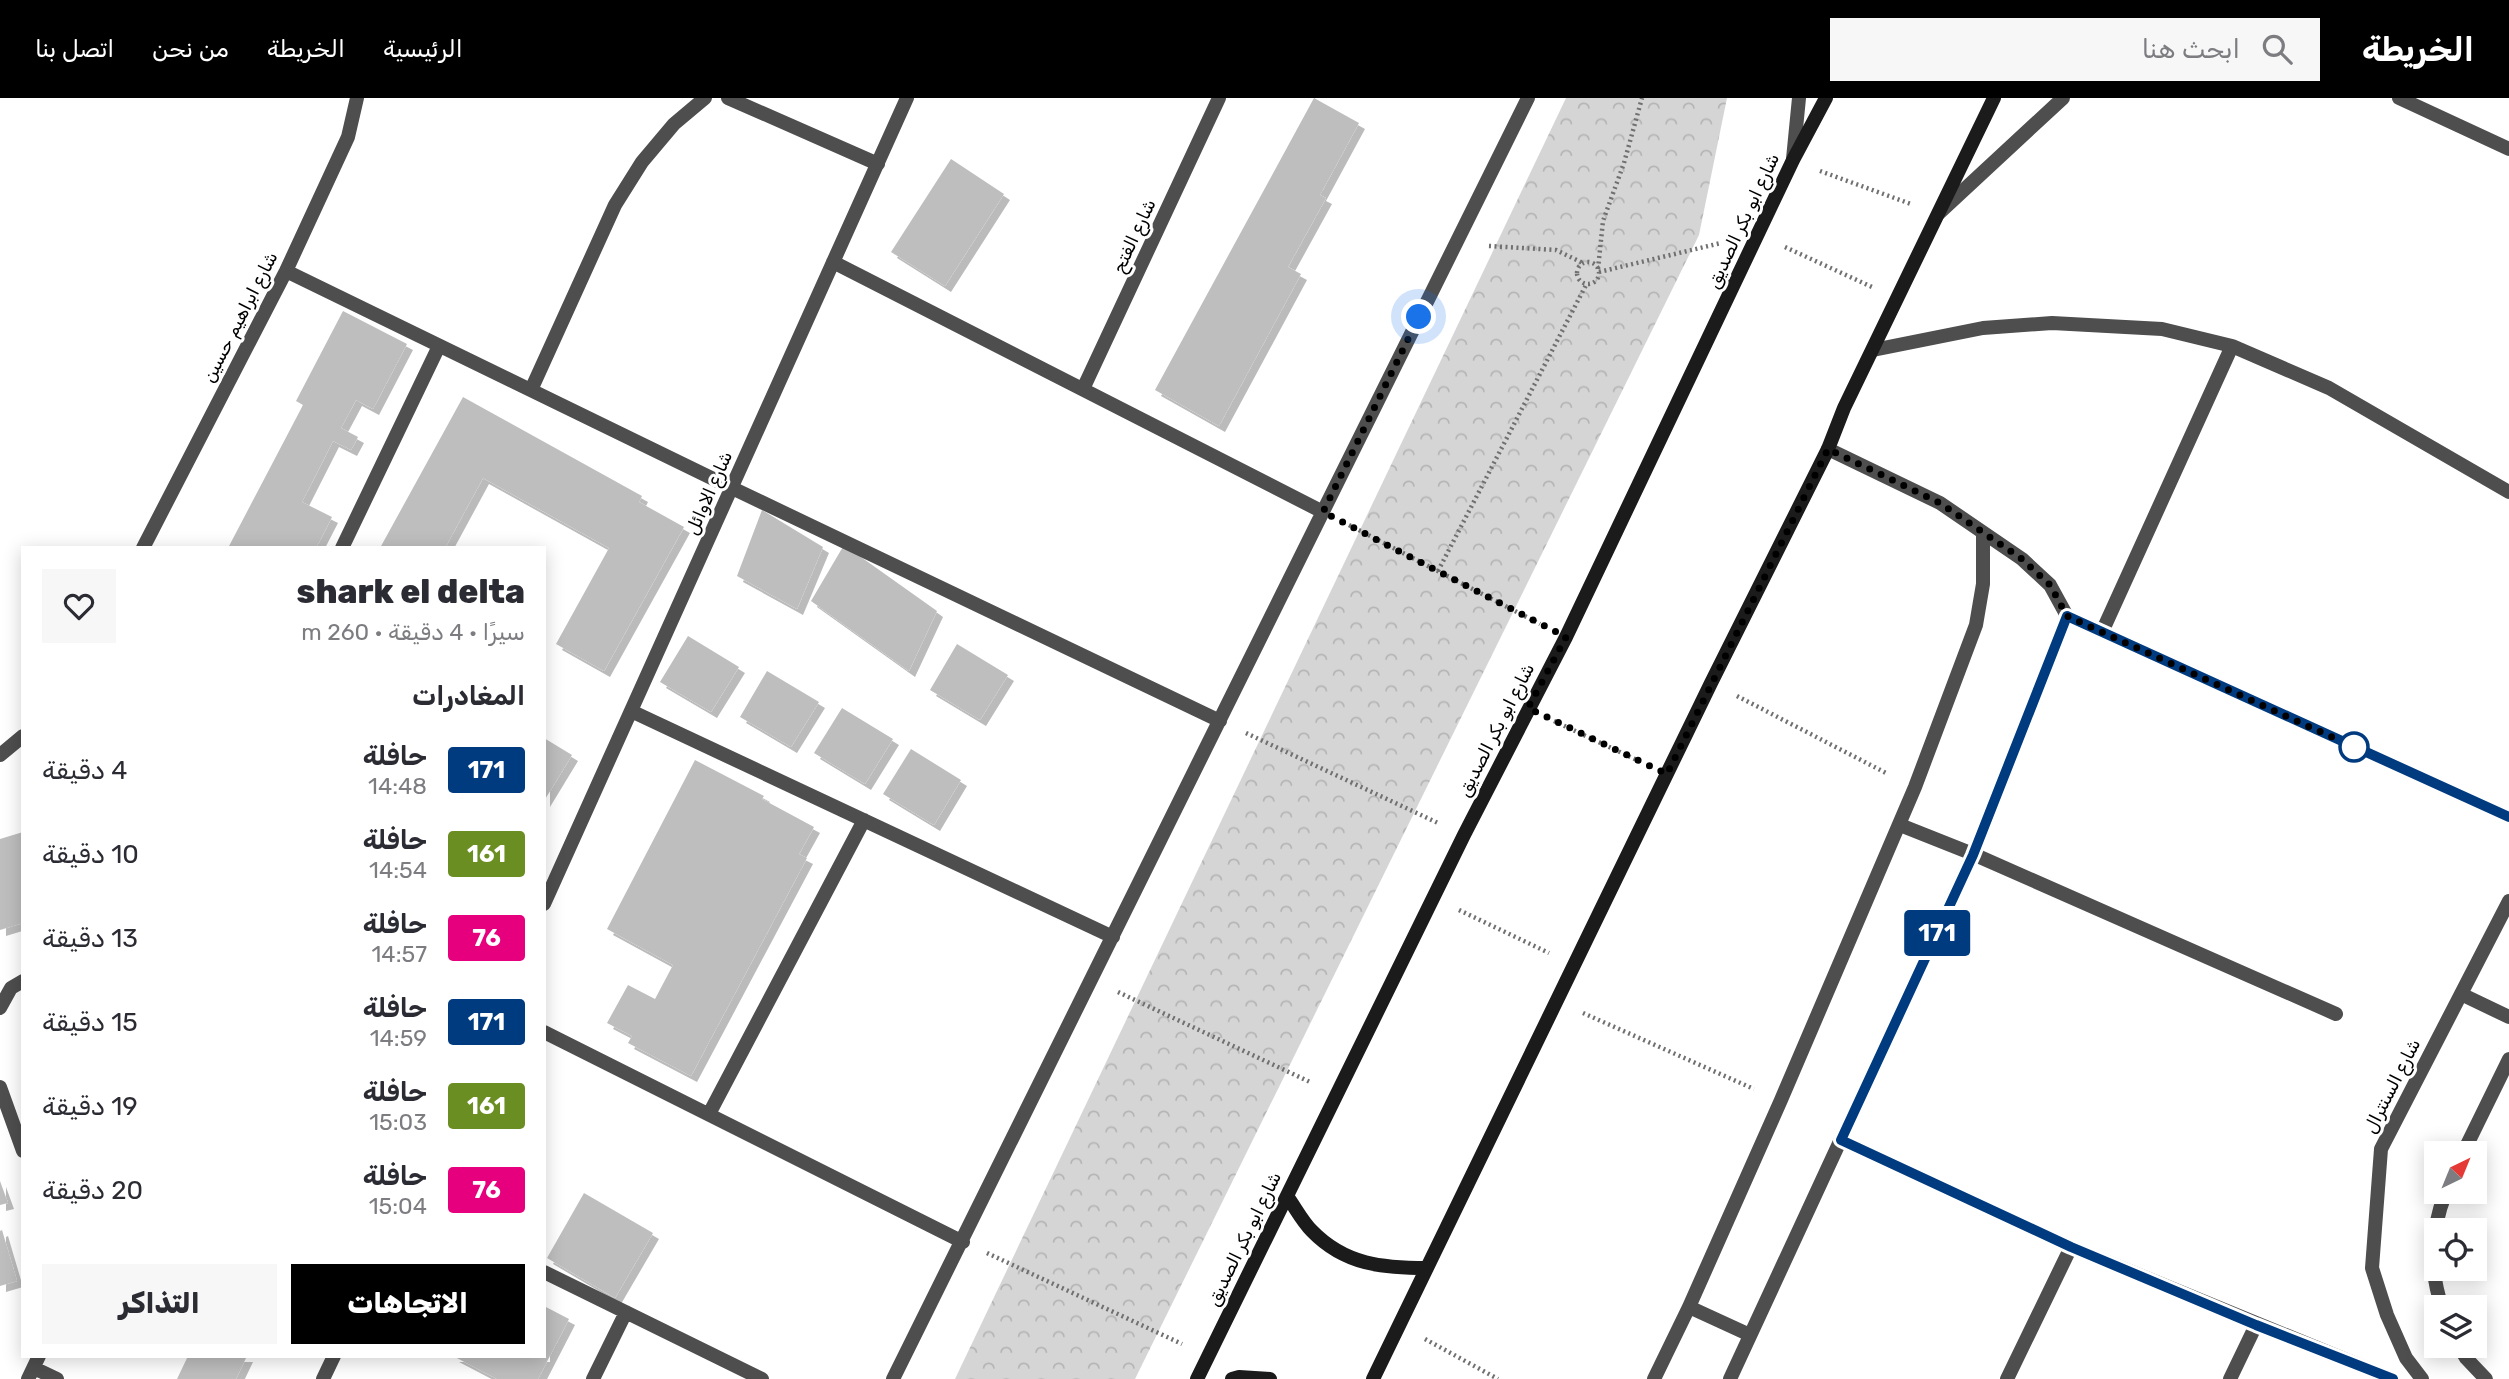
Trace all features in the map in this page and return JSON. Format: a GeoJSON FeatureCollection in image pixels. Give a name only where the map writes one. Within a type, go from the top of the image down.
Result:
{"type":"FeatureCollection","features":[{"type":"Feature","properties":{"kind":"main road","name":"شارع ابو بكر الصديق"},"geometry":{"type":"LineString","coordinates":[[1197,1379],[1464,835],[1566,637],[1793,160],[1826,98]]}},
{"type":"Feature","properties":{"kind":"main road"},"geometry":{"type":"LineString","coordinates":[[1373,1379],[1711,682],[1828,449],[1844,408],[1994,98]]}},
{"type":"Feature","properties":{"kind":"main road"},"geometry":{"type":"LineString","coordinates":[[1287,1196],[1312,1231],[1345,1256],[1386,1268],[1427,1268]]}},
{"type":"Feature","properties":{"kind":"main road"},"geometry":{"type":"LineString","coordinates":[[1231,1379],[1270,1379]]}},
{"type":"Feature","properties":{"kind":"street","name":"شارع ابراهيم حسين"},"geometry":{"type":"LineString","coordinates":[[144,546],[286,271],[348,137],[356,98]]}},
{"type":"Feature","properties":{"kind":"street"},"geometry":{"type":"LineString","coordinates":[[531,390],[615,205],[642,162],[674,124],[705,98]]}},
{"type":"Feature","properties":{"kind":"street"},"geometry":{"type":"LineString","coordinates":[[728,98],[878,164]]}},
{"type":"Feature","properties":{"kind":"street","name":"شارع الاوائل"},"geometry":{"type":"LineString","coordinates":[[546,900],[907,98]]}},
{"type":"Feature","properties":{"kind":"street","name":"شارع الفتح"},"geometry":{"type":"LineString","coordinates":[[1083,389],[1219,98]]}},
{"type":"Feature","properties":{"kind":"street"},"geometry":{"type":"LineString","coordinates":[[893,1379],[1528,98]]}},
{"type":"Feature","properties":{"kind":"street"},"geometry":{"type":"LineString","coordinates":[[1793,160],[1799,98]]}},
{"type":"Feature","properties":{"kind":"street"},"geometry":{"type":"LineString","coordinates":[[1938,214],[2063,98]]}},
{"type":"Feature","properties":{"kind":"street"},"geometry":{"type":"LineString","coordinates":[[2399,98],[2509,149]]}},
{"type":"Feature","properties":{"kind":"street"},"geometry":{"type":"LineString","coordinates":[[833,262],[1323,512]]}},
{"type":"Feature","properties":{"kind":"street"},"geometry":{"type":"LineString","coordinates":[[286,271],[1220,721]]}},
{"type":"Feature","properties":{"kind":"street"},"geometry":{"type":"LineString","coordinates":[[1873,350],[1983,328],[2052,323],[2162,328],[2232,346],[2329,388],[2509,492]]}},
{"type":"Feature","properties":{"kind":"street"},"geometry":{"type":"LineString","coordinates":[[343,546],[439,346]]}},
{"type":"Feature","properties":{"kind":"street"},"geometry":{"type":"LineString","coordinates":[[2102,632],[2232,346]]}},
{"type":"Feature","properties":{"kind":"street"},"geometry":{"type":"LineString","coordinates":[[1828,449],[1940,503],[2022,559],[2050,585],[2067,616],[2509,817]]}},
{"type":"Feature","properties":{"kind":"street"},"geometry":{"type":"LineString","coordinates":[[1654,1379],[1781,1100],[1915,787],[1976,625],[1983,584],[1983,533]]}},
{"type":"Feature","properties":{"kind":"street"},"geometry":{"type":"LineString","coordinates":[[1730,1379],[1973,855],[2067,616]]}},
{"type":"Feature","properties":{"kind":"street"},"geometry":{"type":"LineString","coordinates":[[631,711],[1113,937]]}},
{"type":"Feature","properties":{"kind":"street"},"geometry":{"type":"LineString","coordinates":[[0,755],[21,738]]}},
{"type":"Feature","properties":{"kind":"street"},"geometry":{"type":"LineString","coordinates":[[709,1114],[864,820]]}},
{"type":"Feature","properties":{"kind":"street"},"geometry":{"type":"LineString","coordinates":[[1900,825],[2336,1014]]}},
{"type":"Feature","properties":{"kind":"street","name":"شارع السنترال"},"geometry":{"type":"LineString","coordinates":[[2422,1379],[2406,1358],[2387,1315],[2372,1268],[2381,1149],[2509,901]]}},
{"type":"Feature","properties":{"kind":"street"},"geometry":{"type":"LineString","coordinates":[[0,1007],[11,988],[21,982]]}},
{"type":"Feature","properties":{"kind":"street"},"geometry":{"type":"LineString","coordinates":[[2461,994],[2509,1017]]}},
{"type":"Feature","properties":{"kind":"street"},"geometry":{"type":"LineString","coordinates":[[546,1033],[963,1242]]}},
{"type":"Feature","properties":{"kind":"street"},"geometry":{"type":"LineString","coordinates":[[2469,1141],[2509,1059]]}},
{"type":"Feature","properties":{"kind":"street"},"geometry":{"type":"LineString","coordinates":[[0,1087],[21,1145]]}},
{"type":"Feature","properties":{"kind":"street"},"geometry":{"type":"LineString","coordinates":[[1841,1140],[2071,1247],[2393,1379]]}},
{"type":"Feature","properties":{"kind":"street"},"geometry":{"type":"LineString","coordinates":[[2438,1295],[2433,1249],[2441,1204]]}},
{"type":"Feature","properties":{"kind":"street"},"geometry":{"type":"LineString","coordinates":[[2007,1379],[2071,1247]]}},
{"type":"Feature","properties":{"kind":"street"},"geometry":{"type":"LineString","coordinates":[[546,1273],[762,1379]]}},
{"type":"Feature","properties":{"kind":"street"},"geometry":{"type":"LineString","coordinates":[[1689,1307],[1750,1335]]}},
{"type":"Feature","properties":{"kind":"street"},"geometry":{"type":"LineString","coordinates":[[593,1379],[626,1312]]}},
{"type":"Feature","properties":{"kind":"street"},"geometry":{"type":"LineString","coordinates":[[2230,1379],[2256,1325]]}},
{"type":"Feature","properties":{"kind":"street"},"geometry":{"type":"LineString","coordinates":[[323,1379],[333,1358]]}},
{"type":"Feature","properties":{"kind":"street"},"geometry":{"type":"LineString","coordinates":[[2466,1358],[2486,1379]]}},
{"type":"Feature","properties":{"kind":"street"},"geometry":{"type":"LineString","coordinates":[[34,1368],[57,1379]]}},
{"type":"Feature","properties":{"kind":"path"},"geometry":{"type":"LineString","coordinates":[[1583,263],[1577,268],[1579,282],[1593,285],[1598,279],[1603,220],[1624,163],[1642,98]]}},
{"type":"Feature","properties":{"kind":"path"},"geometry":{"type":"LineString","coordinates":[[1793,160],[1938,214]]}},
{"type":"Feature","properties":{"kind":"path"},"geometry":{"type":"LineString","coordinates":[[1454,244],[1556,250],[1583,263],[1588,262],[1598,269]]}},
{"type":"Feature","properties":{"kind":"path"},"geometry":{"type":"LineString","coordinates":[[1438,571],[1586,285]]}},
{"type":"Feature","properties":{"kind":"path"},"geometry":{"type":"LineString","coordinates":[[1323,512],[1566,637]]}},
{"type":"Feature","properties":{"kind":"path"},"geometry":{"type":"LineString","coordinates":[[1711,682],[1915,787]]}},
{"type":"Feature","properties":{"kind":"path"},"geometry":{"type":"LineString","coordinates":[[1528,708],[1667,774]]}},
{"type":"Feature","properties":{"kind":"path"},"geometry":{"type":"LineString","coordinates":[[1220,721],[1464,835]]}},
{"type":"Feature","properties":{"kind":"path"},"geometry":{"type":"LineString","coordinates":[[1433,898],[1574,965]]}},
{"type":"Feature","properties":{"kind":"path"},"geometry":{"type":"LineString","coordinates":[[1092,980],[1336,1095]]}},
{"type":"Feature","properties":{"kind":"path"},"geometry":{"type":"LineString","coordinates":[[1557,1001],[1781,1100]]}},
{"type":"Feature","properties":{"kind":"path"},"geometry":{"type":"LineString","coordinates":[[963,1242],[1208,1357]]}},
{"type":"Feature","properties":{"kind":"path"},"geometry":{"type":"LineString","coordinates":[[1400,1325],[1498,1379]]}},
{"type":"Feature","properties":{"kind":"green space"},"geometry":{"type":"Polygon","coordinates":[[[1566,98],[1727,98],[1699,235],[1135,1379],[955,1379],[1566,98]]]}},
{"type":"Feature","properties":{"kind":"building"},"geometry":{"type":"Polygon","coordinates":[[[1314,98],[1359,123],[1320,195],[1326,198],[1288,267],[1301,274],[1219,426],[1155,390],[1314,98]]]}},
{"type":"Feature","properties":{"kind":"building"},"geometry":{"type":"Polygon","coordinates":[[[951,159],[1004,194],[945,286],[891,252],[951,159]]]}},
{"type":"Feature","properties":{"kind":"building"},"geometry":{"type":"Polygon","coordinates":[[[343,311],[407,344],[373,409],[356,400],[341,428],[358,437],[351,450],[333,441],[302,502],[332,517],[317,546],[229,546],[303,405],[296,401],[343,311]]]}},
{"type":"Feature","properties":{"kind":"building"},"geometry":{"type":"Polygon","coordinates":[[[463,397],[642,496],[639,502],[684,527],[604,671],[556,644],[609,548],[483,478],[446,546],[381,546],[463,397]]]}},
{"type":"Feature","properties":{"kind":"building"},"geometry":{"type":"Polygon","coordinates":[[[762,510],[823,547],[797,609],[737,576],[762,510]]]}},
{"type":"Feature","properties":{"kind":"building"},"geometry":{"type":"Polygon","coordinates":[[[844,545],[937,611],[909,671],[811,601],[844,545]]]}},
{"type":"Feature","properties":{"kind":"building"},"geometry":{"type":"Polygon","coordinates":[[[688,636],[739,667],[711,712],[660,682],[688,636]]]}},
{"type":"Feature","properties":{"kind":"building"},"geometry":{"type":"Polygon","coordinates":[[[957,644],[1008,675],[980,720],[930,690],[957,644]]]}},
{"type":"Feature","properties":{"kind":"building"},"geometry":{"type":"Polygon","coordinates":[[[767,671],[819,702],[791,747],[740,717],[767,671]]]}},
{"type":"Feature","properties":{"kind":"building"},"geometry":{"type":"Polygon","coordinates":[[[842,708],[893,739],[865,784],[814,753],[842,708]]]}},
{"type":"Feature","properties":{"kind":"building"},"geometry":{"type":"Polygon","coordinates":[[[546,739],[572,755],[546,798],[546,739]]]}},
{"type":"Feature","properties":{"kind":"building"},"geometry":{"type":"Polygon","coordinates":[[[911,749],[961,780],[934,825],[883,794],[911,749]]]}},
{"type":"Feature","properties":{"kind":"building"},"geometry":{"type":"Polygon","coordinates":[[[695,760],[764,796],[762,799],[814,827],[799,854],[807,858],[691,1076],[628,1043],[632,1036],[607,1023],[628,985],[655,999],[673,965],[607,929],[695,760]]]}},
{"type":"Feature","properties":{"kind":"building"},"geometry":{"type":"Polygon","coordinates":[[[21,833],[21,924],[0,930],[0,839],[21,833]]]}},
{"type":"Feature","properties":{"kind":"building"},"geometry":{"type":"Polygon","coordinates":[[[0,1181],[8,1203],[0,1205],[0,1181]]]}},
{"type":"Feature","properties":{"kind":"building"},"geometry":{"type":"Polygon","coordinates":[[[584,1193],[653,1233],[615,1298],[547,1258],[584,1193]]]}},
{"type":"Feature","properties":{"kind":"building"},"geometry":{"type":"Polygon","coordinates":[[[2,1230],[17,1281],[0,1286],[0,1231],[2,1230]]]}},
{"type":"Feature","properties":{"kind":"building"},"geometry":{"type":"Polygon","coordinates":[[[546,1307],[569,1319],[538,1379],[497,1379],[457,1358],[546,1358],[546,1307]]]}},
{"type":"Feature","properties":{"kind":"building"},"geometry":{"type":"Polygon","coordinates":[[[187,1358],[246,1358],[236,1379],[177,1379],[187,1358]]]}},
{"type":"Feature","properties":{"kind":"bus line","name":"171"},"geometry":{"type":"LineString","coordinates":[[2393,1379],[2071,1247],[1841,1140],[1973,855],[2067,616],[2509,817]]}},
{"type":"Feature","properties":{"kind":"route"},"geometry":{"type":"LineString","coordinates":[[1419,317],[1323,512],[1566,637],[1528,708],[1667,774],[1828,449],[1940,503],[2022,559],[2050,585],[2067,616],[2356,748],[2354,747]]}}]}
